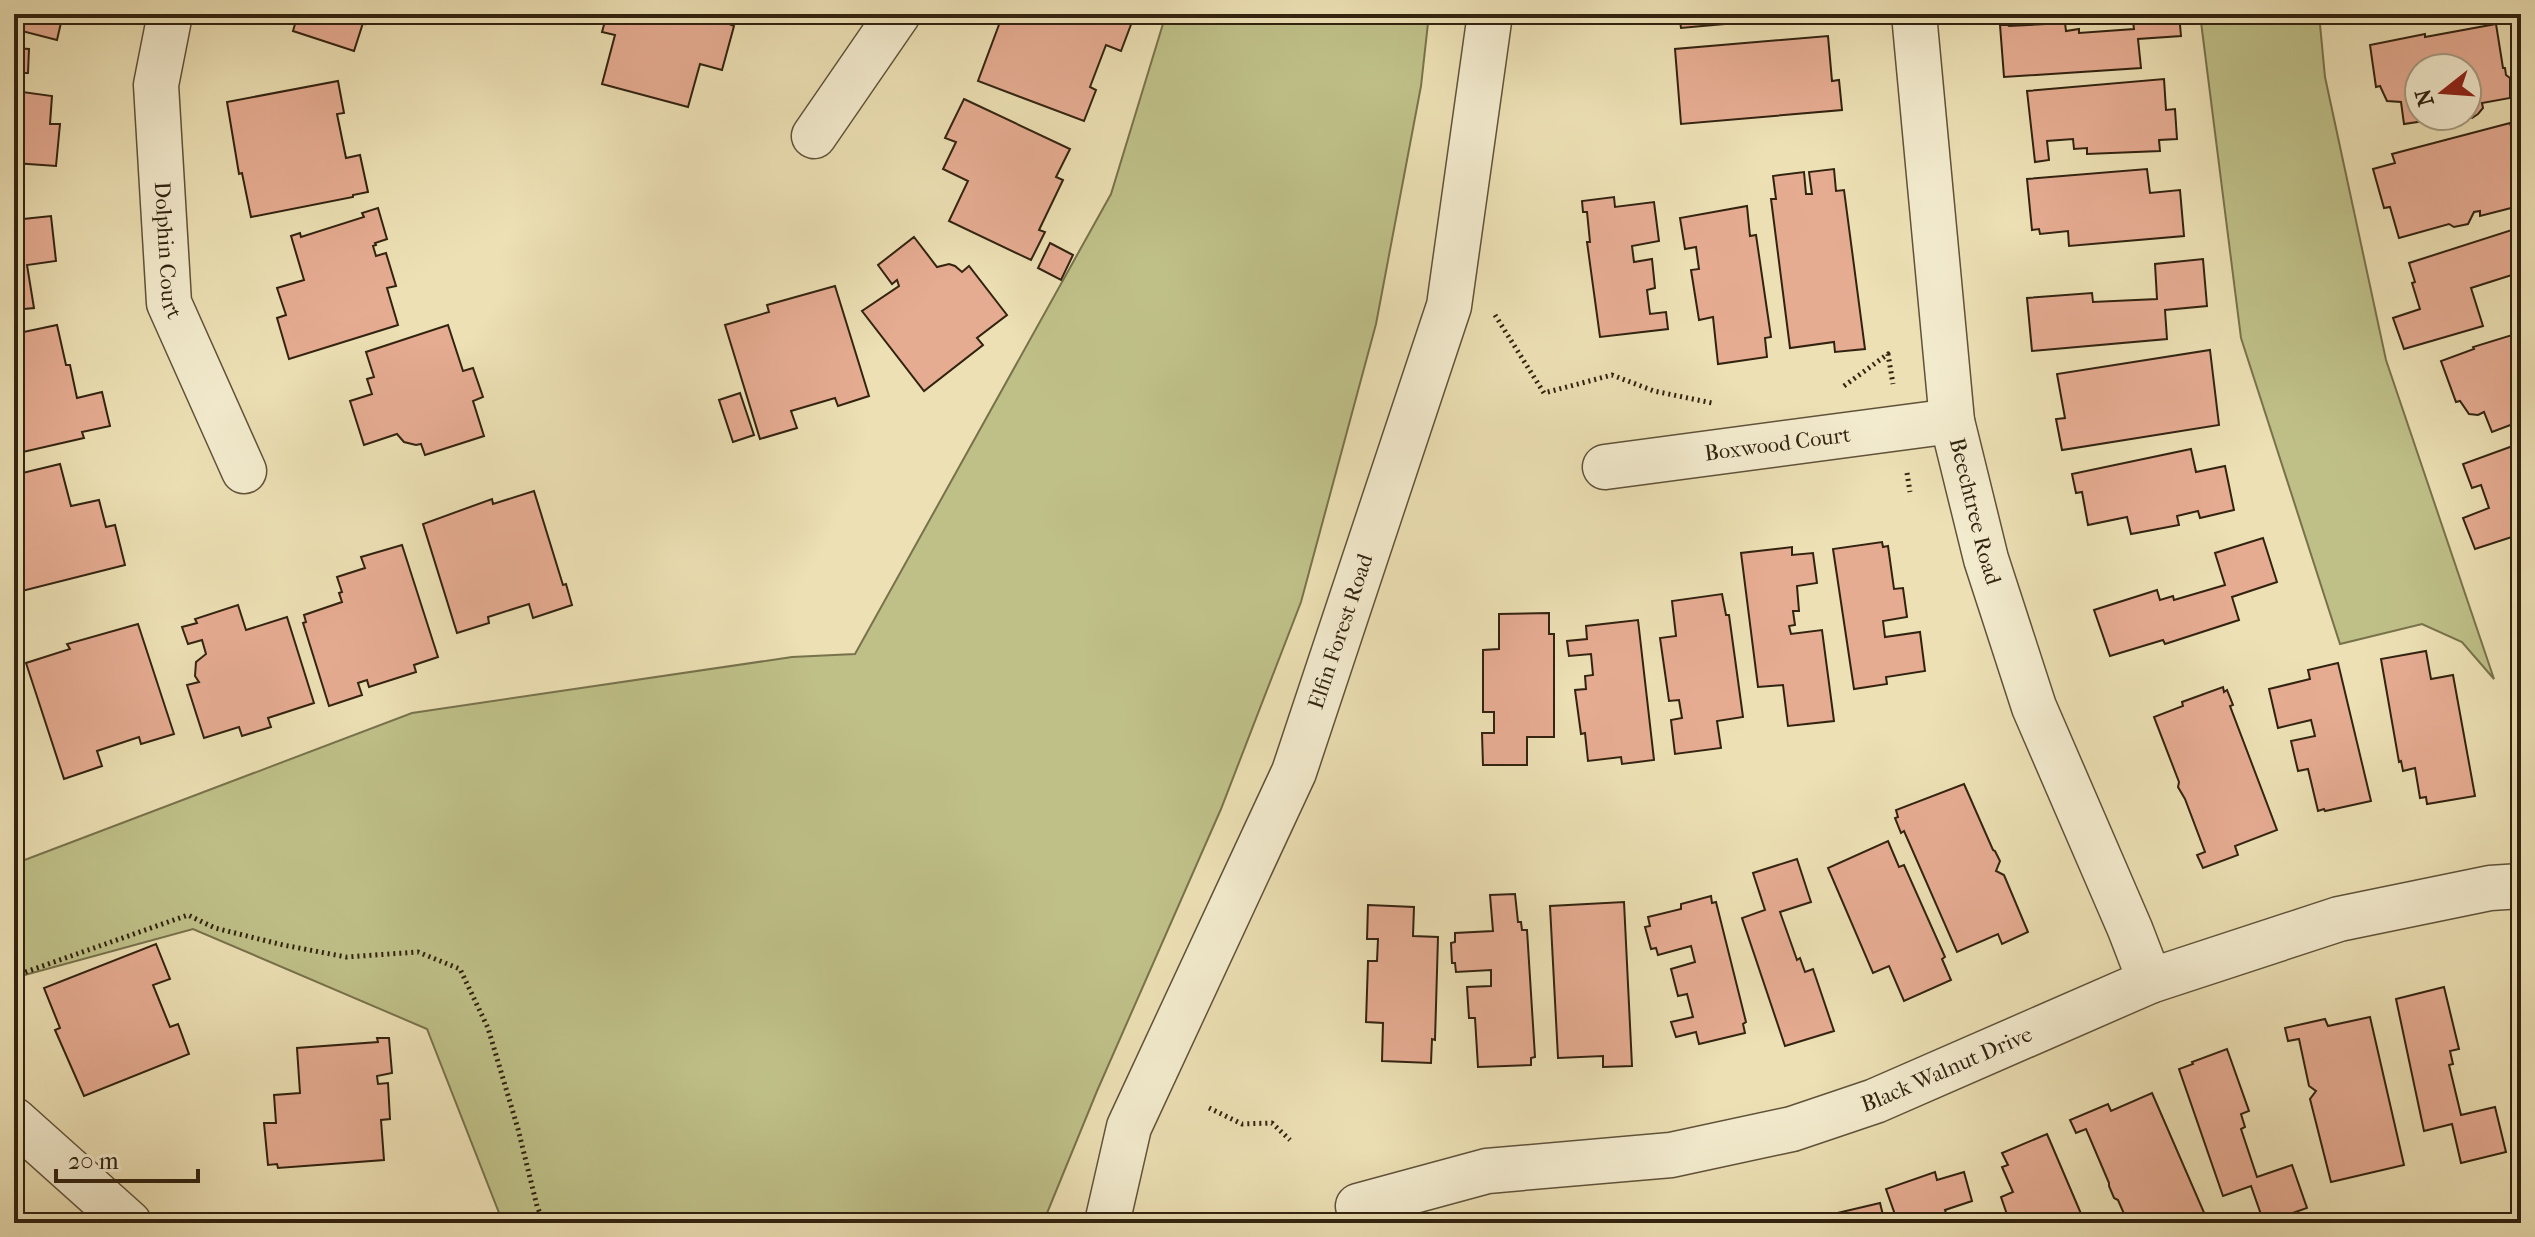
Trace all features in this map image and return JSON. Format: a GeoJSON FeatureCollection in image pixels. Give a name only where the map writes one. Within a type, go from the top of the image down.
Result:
{"type":"FeatureCollection","features":[{"type":"Feature","properties":{"kind":"street","name":"Dolphin Court"},"geometry":{"type":"LineString","coordinates":[[170,14],[156,85],[169,303],[244,471]]}},
{"type":"Feature","properties":{"kind":"street"},"geometry":{"type":"LineString","coordinates":[[814,136],[898,14]]}},
{"type":"Feature","properties":{"kind":"street","name":"Elfin Forest Road"},"geometry":{"type":"LineString","coordinates":[[1107,1223],[1129,1127],[1294,772],[1449,306],[1490,14]]}},
{"type":"Feature","properties":{"kind":"street","name":"Beechtree Road"},"geometry":{"type":"LineString","coordinates":[[1914,14],[1952,421],[1986,559],[2034,707],[2150,981]]}},
{"type":"Feature","properties":{"kind":"street","name":"Boxwood Court"},"geometry":{"type":"LineString","coordinates":[[1605,467],[1952,421]]}},
{"type":"Feature","properties":{"kind":"street","name":"Black Walnut Drive"},"geometry":{"type":"LineString","coordinates":[[1358,1206],[1487,1171],[1671,1155],[1792,1129],[1875,1101],[2150,981],[2339,919],[2490,888],[2521,886]]}},
{"type":"Feature","properties":{"kind":"street"},"geometry":{"type":"LineString","coordinates":[[14,1120],[129,1223]]}},
{"type":"Feature","properties":{"kind":"path"},"geometry":{"type":"LineString","coordinates":[[1492,310],[1544,393],[1612,375],[1654,391],[1715,404]]}},
{"type":"Feature","properties":{"kind":"path"},"geometry":{"type":"LineString","coordinates":[[1843,387],[1888,354],[1910,492]]}},
{"type":"Feature","properties":{"kind":"path"},"geometry":{"type":"LineString","coordinates":[[14,976],[188,915],[215,928],[283,945],[346,957],[418,952],[460,969],[488,1028],[544,1223]]}},
{"type":"Feature","properties":{"kind":"path"},"geometry":{"type":"LineString","coordinates":[[1209,1108],[1242,1124],[1272,1123],[1290,1140]]}},
{"type":"Feature","properties":{"kind":"green space"},"geometry":{"type":"Polygon","coordinates":[[[1166,14],[1429,14],[1421,86],[1376,324],[1301,602],[1221,809],[1097,1091],[1043,1223],[503,1223],[427,1029],[193,929],[14,978],[14,864],[412,713],[792,657],[855,654],[1111,194],[1166,14]]]}},
{"type":"Feature","properties":{"kind":"green space"},"geometry":{"type":"Polygon","coordinates":[[[2200,14],[2319,14],[2325,77],[2386,360],[2494,679],[2462,642],[2422,624],[2340,644],[2241,338],[2200,14]]]}},
{"type":"Feature","properties":{"kind":"building"},"geometry":{"type":"Polygon","coordinates":[[[14,14],[63,14],[57,40],[14,29],[14,14]]]}},
{"type":"Feature","properties":{"kind":"building"},"geometry":{"type":"Polygon","coordinates":[[[279,14],[374,14],[372,21],[367,19],[363,23],[354,51],[293,31],[295,24],[279,14]]]}},
{"type":"Feature","properties":{"kind":"building"},"geometry":{"type":"Polygon","coordinates":[[[607,14],[701,14],[702,18],[713,21],[715,14],[732,14],[729,24],[734,26],[722,70],[700,64],[688,107],[602,84],[615,35],[602,32],[607,14]]]}},
{"type":"Feature","properties":{"kind":"building"},"geometry":{"type":"Polygon","coordinates":[[[1003,14],[1135,14],[1121,51],[1106,45],[1090,87],[1096,90],[1084,121],[978,81],[1003,14]]]}},
{"type":"Feature","properties":{"kind":"building"},"geometry":{"type":"Polygon","coordinates":[[[1679,14],[1723,14],[1724,24],[1681,28],[1679,14]]]}},
{"type":"Feature","properties":{"kind":"building"},"geometry":{"type":"Polygon","coordinates":[[[2132,14],[2179,14],[2181,36],[2138,39],[2141,68],[2004,77],[2000,25],[2065,23],[2066,31],[2079,29],[2079,33],[2134,29],[2132,14]]]}},
{"type":"Feature","properties":{"kind":"building"},"geometry":{"type":"Polygon","coordinates":[[[2355,14],[2416,14],[2356,19],[2355,14]]]}},
{"type":"Feature","properties":{"kind":"building"},"geometry":{"type":"Polygon","coordinates":[[[2496,24],[2503,68],[2510,78],[2510,98],[2483,103],[2483,52],[2403,52],[2403,117],[2401,102],[2387,101],[2380,86],[2376,87],[2370,45],[2425,34],[2425,37],[2496,24]]]}},
{"type":"Feature","properties":{"kind":"building"},"geometry":{"type":"Polygon","coordinates":[[[1828,36],[1832,81],[1839,80],[1842,110],[1681,124],[1675,49],[1828,36]]]}},
{"type":"Feature","properties":{"kind":"building"},"geometry":{"type":"Polygon","coordinates":[[[14,48],[29,49],[28,73],[23,73],[22,92],[52,96],[50,124],[60,124],[56,166],[14,163],[14,48]]]}},
{"type":"Feature","properties":{"kind":"building"},"geometry":{"type":"Polygon","coordinates":[[[2164,79],[2166,110],[2175,109],[2177,139],[2159,140],[2160,151],[2087,154],[2087,148],[2074,149],[2073,139],[2047,141],[2049,160],[2035,162],[2027,91],[2164,79]]]}},
{"type":"Feature","properties":{"kind":"building"},"geometry":{"type":"Polygon","coordinates":[[[338,81],[344,113],[337,114],[346,158],[360,155],[368,192],[251,217],[242,173],[239,174],[227,102],[338,81]]]}},
{"type":"Feature","properties":{"kind":"building"},"geometry":{"type":"Polygon","coordinates":[[[964,99],[1070,149],[1056,177],[1063,180],[1039,230],[1045,232],[1031,260],[949,221],[968,181],[943,169],[956,142],[945,138],[964,99]]]}},
{"type":"Feature","properties":{"kind":"building"},"geometry":{"type":"Polygon","coordinates":[[[2510,123],[2521,164],[2521,200],[2513,202],[2515,207],[2480,216],[2480,211],[2474,212],[2468,224],[2454,227],[2449,224],[2399,238],[2390,207],[2384,208],[2373,169],[2395,163],[2392,154],[2510,123]]]}},
{"type":"Feature","properties":{"kind":"building"},"geometry":{"type":"Polygon","coordinates":[[[1834,169],[1836,191],[1844,190],[1865,349],[1835,352],[1834,342],[1790,348],[1771,199],[1776,199],[1773,176],[1804,172],[1806,194],[1812,194],[1809,172],[1834,169]]]}},
{"type":"Feature","properties":{"kind":"building"},"geometry":{"type":"Polygon","coordinates":[[[2147,169],[2150,193],[2180,190],[2184,236],[2069,246],[2068,231],[2040,234],[2039,229],[2032,230],[2027,179],[2147,169]]]}},
{"type":"Feature","properties":{"kind":"building"},"geometry":{"type":"Polygon","coordinates":[[[1614,197],[1615,207],[1654,202],[1659,241],[1632,246],[1634,262],[1652,259],[1655,288],[1647,290],[1650,314],[1666,312],[1668,329],[1600,337],[1587,242],[1590,242],[1587,212],[1583,212],[1582,201],[1614,197]]]}},
{"type":"Feature","properties":{"kind":"building"},"geometry":{"type":"Polygon","coordinates":[[[1747,206],[1750,236],[1756,235],[1771,337],[1765,338],[1767,357],[1718,364],[1713,317],[1699,320],[1691,270],[1699,269],[1696,247],[1685,249],[1680,218],[1747,206]]]}},
{"type":"Feature","properties":{"kind":"building"},"geometry":{"type":"Polygon","coordinates":[[[378,208],[387,239],[373,246],[376,256],[386,253],[396,286],[387,288],[398,325],[289,359],[277,318],[286,315],[277,288],[304,280],[291,236],[300,233],[301,237],[364,217],[362,213],[378,208]]]}},
{"type":"Feature","properties":{"kind":"building"},"geometry":{"type":"Polygon","coordinates":[[[51,216],[56,261],[27,265],[34,308],[14,310],[14,220],[51,216]]]}},
{"type":"Feature","properties":{"kind":"building"},"geometry":{"type":"Polygon","coordinates":[[[2521,227],[2521,284],[2518,273],[2471,288],[2483,326],[2404,349],[2393,318],[2420,309],[2409,263],[2521,227]]]}},
{"type":"Feature","properties":{"kind":"building"},"geometry":{"type":"Polygon","coordinates":[[[914,237],[937,267],[949,264],[962,272],[969,266],[1007,315],[977,338],[983,345],[924,391],[862,311],[899,286],[897,280],[892,284],[878,265],[914,237]]]}},
{"type":"Feature","properties":{"kind":"building"},"geometry":{"type":"Polygon","coordinates":[[[1050,243],[1073,255],[1061,280],[1038,268],[1050,243]]]}},
{"type":"Feature","properties":{"kind":"building"},"geometry":{"type":"Polygon","coordinates":[[[2203,259],[2207,306],[2165,310],[2167,339],[2032,351],[2027,298],[2092,293],[2093,302],[2157,299],[2155,264],[2203,259]]]}},
{"type":"Feature","properties":{"kind":"building"},"geometry":{"type":"Polygon","coordinates":[[[835,286],[869,396],[838,406],[835,398],[791,411],[797,428],[760,439],[725,325],[769,312],[767,305],[835,286]]]}},
{"type":"Feature","properties":{"kind":"building"},"geometry":{"type":"Polygon","coordinates":[[[57,325],[77,398],[102,392],[110,426],[82,432],[84,438],[14,454],[14,334],[57,325]]]}},
{"type":"Feature","properties":{"kind":"building"},"geometry":{"type":"Polygon","coordinates":[[[448,325],[463,371],[473,368],[483,397],[473,401],[484,436],[425,455],[421,444],[404,442],[397,434],[364,445],[350,401],[372,394],[367,379],[374,377],[366,352],[448,325]]]}},
{"type":"Feature","properties":{"kind":"building"},"geometry":{"type":"Polygon","coordinates":[[[2521,330],[2521,421],[2492,432],[2484,412],[2469,414],[2460,401],[2456,402],[2441,361],[2521,330]]]}},
{"type":"Feature","properties":{"kind":"building"},"geometry":{"type":"Polygon","coordinates":[[[2210,350],[2219,425],[2062,450],[2056,419],[2065,418],[2057,374],[2210,350]]]}},
{"type":"Feature","properties":{"kind":"building"},"geometry":{"type":"Polygon","coordinates":[[[740,393],[754,435],[733,442],[719,400],[740,393]]]}},
{"type":"Feature","properties":{"kind":"building"},"geometry":{"type":"Polygon","coordinates":[[[2521,443],[2521,534],[2475,549],[2463,518],[2489,508],[2481,485],[2472,488],[2463,464],[2521,443]]]}},
{"type":"Feature","properties":{"kind":"building"},"geometry":{"type":"Polygon","coordinates":[[[2191,449],[2196,472],[2225,466],[2234,510],[2200,518],[2198,511],[2177,516],[2179,525],[2131,534],[2127,517],[2088,525],[2082,492],[2076,493],[2072,474],[2191,449]]]}},
{"type":"Feature","properties":{"kind":"building"},"geometry":{"type":"Polygon","coordinates":[[[60,464],[71,506],[99,500],[106,527],[115,525],[125,565],[14,593],[14,475],[60,464]]]}},
{"type":"Feature","properties":{"kind":"building"},"geometry":{"type":"Polygon","coordinates":[[[534,491],[572,605],[533,618],[529,604],[488,617],[489,623],[457,633],[423,524],[492,499],[493,504],[534,491]]]}},
{"type":"Feature","properties":{"kind":"building"},"geometry":{"type":"Polygon","coordinates":[[[2263,538],[2277,582],[2232,597],[2239,620],[2165,644],[2163,640],[2110,656],[2094,610],[2157,590],[2160,600],[2173,596],[2174,600],[2225,585],[2215,553],[2263,538]]]}},
{"type":"Feature","properties":{"kind":"building"},"geometry":{"type":"Polygon","coordinates":[[[1882,542],[1883,547],[1888,546],[1894,589],[1903,588],[1907,617],[1883,621],[1885,637],[1920,632],[1925,671],[1886,677],[1887,684],[1854,689],[1833,549],[1882,542]]]}},
{"type":"Feature","properties":{"kind":"building"},"geometry":{"type":"Polygon","coordinates":[[[402,545],[438,657],[414,665],[416,672],[369,687],[367,680],[358,683],[362,695],[329,706],[303,623],[306,622],[304,615],[342,602],[337,577],[365,568],[361,557],[402,545]]]}},
{"type":"Feature","properties":{"kind":"building"},"geometry":{"type":"Polygon","coordinates":[[[1792,547],[1792,555],[1813,553],[1817,583],[1797,586],[1799,611],[1793,611],[1795,625],[1789,626],[1791,634],[1822,630],[1834,721],[1788,726],[1783,685],[1758,687],[1741,553],[1792,547]]]}},
{"type":"Feature","properties":{"kind":"building"},"geometry":{"type":"Polygon","coordinates":[[[1722,594],[1726,615],[1729,615],[1743,717],[1717,721],[1721,748],[1675,754],[1671,720],[1682,718],[1679,700],[1669,701],[1660,638],[1676,636],[1672,601],[1722,594]]]}},
{"type":"Feature","properties":{"kind":"building"},"geometry":{"type":"Polygon","coordinates":[[[238,605],[246,630],[287,617],[314,703],[268,718],[271,727],[242,736],[239,727],[204,738],[187,685],[199,682],[195,676],[196,662],[206,654],[202,640],[188,644],[182,627],[197,623],[195,619],[238,605]]]}},
{"type":"Feature","properties":{"kind":"building"},"geometry":{"type":"Polygon","coordinates":[[[1549,613],[1549,634],[1554,634],[1554,737],[1527,737],[1527,765],[1483,765],[1482,733],[1494,733],[1494,712],[1483,712],[1483,650],[1499,649],[1499,614],[1549,613]]]}},
{"type":"Feature","properties":{"kind":"building"},"geometry":{"type":"Polygon","coordinates":[[[1638,620],[1654,760],[1622,764],[1621,757],[1588,761],[1575,690],[1586,689],[1585,676],[1593,675],[1591,654],[1569,656],[1567,641],[1587,639],[1586,626],[1638,620]]]}},
{"type":"Feature","properties":{"kind":"building"},"geometry":{"type":"Polygon","coordinates":[[[138,624],[174,734],[141,744],[139,737],[97,751],[102,766],[64,779],[26,663],[70,649],[67,644],[138,624]]]}},
{"type":"Feature","properties":{"kind":"building"},"geometry":{"type":"Polygon","coordinates":[[[2426,651],[2431,679],[2453,675],[2475,796],[2427,804],[2426,797],[2420,798],[2415,768],[2403,771],[2399,762],[2381,659],[2426,651]]]}},
{"type":"Feature","properties":{"kind":"building"},"geometry":{"type":"Polygon","coordinates":[[[2338,663],[2371,801],[2318,811],[2308,769],[2298,771],[2291,741],[2315,736],[2311,720],[2278,728],[2269,689],[2310,679],[2308,670],[2338,663]]]}},
{"type":"Feature","properties":{"kind":"building"},"geometry":{"type":"Polygon","coordinates":[[[2516,673],[2521,673],[2521,809],[2518,809],[2516,673]]]}},
{"type":"Feature","properties":{"kind":"building"},"geometry":{"type":"Polygon","coordinates":[[[2223,687],[2233,705],[2230,706],[2277,830],[2235,846],[2238,855],[2203,868],[2197,855],[2205,852],[2154,717],[2183,706],[2182,702],[2223,687]]]}},
{"type":"Feature","properties":{"kind":"building"},"geometry":{"type":"Polygon","coordinates":[[[1964,784],[2000,861],[1996,871],[2004,875],[2028,932],[2002,944],[1998,934],[1957,952],[1904,831],[1901,833],[1895,818],[1898,817],[1896,810],[1964,784]]]}},
{"type":"Feature","properties":{"kind":"building"},"geometry":{"type":"Polygon","coordinates":[[[1888,841],[1899,867],[1904,865],[1945,957],[1942,959],[1951,980],[1904,1001],[1889,966],[1873,973],[1828,868],[1888,841]]]}},
{"type":"Feature","properties":{"kind":"building"},"geometry":{"type":"Polygon","coordinates":[[[1797,859],[1811,902],[1780,912],[1797,960],[1800,958],[1805,972],[1813,969],[1834,1031],[1785,1046],[1742,918],[1765,910],[1753,873],[1797,859]]]}},
{"type":"Feature","properties":{"kind":"building"},"geometry":{"type":"Polygon","coordinates":[[[1515,894],[1518,922],[1521,922],[1522,930],[1527,930],[1535,1057],[1531,1058],[1531,1065],[1478,1067],[1475,1018],[1469,1018],[1467,987],[1491,986],[1491,970],[1456,972],[1455,963],[1452,963],[1451,943],[1455,942],[1455,933],[1493,931],[1490,895],[1515,894]]]}},
{"type":"Feature","properties":{"kind":"building"},"geometry":{"type":"Polygon","coordinates":[[[1711,896],[1712,903],[1716,902],[1746,1022],[1743,1024],[1745,1033],[1699,1044],[1696,1032],[1676,1037],[1671,1022],[1693,1017],[1687,994],[1678,996],[1671,969],[1695,962],[1691,946],[1658,955],[1656,948],[1651,949],[1645,927],[1650,926],[1648,917],[1681,909],[1681,904],[1711,896]]]}},
{"type":"Feature","properties":{"kind":"building"},"geometry":{"type":"Polygon","coordinates":[[[1624,902],[1632,1066],[1603,1067],[1603,1056],[1558,1058],[1550,906],[1624,902]]]}},
{"type":"Feature","properties":{"kind":"building"},"geometry":{"type":"Polygon","coordinates":[[[1368,905],[1414,907],[1413,936],[1438,937],[1435,1040],[1432,1039],[1431,1063],[1382,1061],[1383,1023],[1366,1022],[1368,961],[1377,961],[1378,939],[1367,939],[1368,905]]]}},
{"type":"Feature","properties":{"kind":"building"},"geometry":{"type":"Polygon","coordinates":[[[156,944],[170,979],[153,985],[170,1027],[178,1024],[189,1054],[84,1096],[55,1030],[60,1028],[44,988],[156,944]]]}},
{"type":"Feature","properties":{"kind":"building"},"geometry":{"type":"Polygon","coordinates":[[[2444,987],[2459,1049],[2450,1051],[2453,1064],[2449,1065],[2461,1115],[2495,1107],[2506,1152],[2461,1163],[2452,1124],[2424,1131],[2396,999],[2444,987]]]}},
{"type":"Feature","properties":{"kind":"building"},"geometry":{"type":"Polygon","coordinates":[[[2370,1017],[2404,1165],[2331,1182],[2310,1099],[2316,1091],[2309,1086],[2299,1039],[2288,1041],[2285,1028],[2325,1019],[2328,1026],[2370,1017]]]}},
{"type":"Feature","properties":{"kind":"building"},"geometry":{"type":"Polygon","coordinates":[[[377,1038],[389,1038],[392,1073],[377,1076],[378,1084],[388,1083],[390,1119],[381,1120],[384,1160],[278,1168],[277,1164],[268,1165],[264,1123],[276,1123],[274,1095],[300,1093],[297,1048],[378,1042],[377,1038]]]}},
{"type":"Feature","properties":{"kind":"building"},"geometry":{"type":"Polygon","coordinates":[[[2227,1049],[2249,1111],[2241,1114],[2245,1127],[2241,1129],[2257,1177],[2292,1165],[2307,1208],[2264,1223],[2251,1186],[2223,1196],[2179,1069],[2227,1049]]]}},
{"type":"Feature","properties":{"kind":"building"},"geometry":{"type":"Polygon","coordinates":[[[2152,1093],[2211,1223],[2128,1223],[2118,1200],[2114,1198],[2086,1129],[2076,1133],[2070,1120],[2108,1104],[2111,1111],[2152,1093]]]}},
{"type":"Feature","properties":{"kind":"building"},"geometry":{"type":"Polygon","coordinates":[[[2047,1134],[2085,1223],[2010,1223],[2001,1197],[2013,1192],[2002,1167],[2008,1165],[2002,1153],[2047,1134]]]}},
{"type":"Feature","properties":{"kind":"building"},"geometry":{"type":"Polygon","coordinates":[[[1935,1172],[1937,1180],[1964,1172],[1972,1201],[1945,1210],[1949,1223],[1898,1223],[1886,1189],[1935,1172]]]}},
{"type":"Feature","properties":{"kind":"building"},"geometry":{"type":"Polygon","coordinates":[[[1880,1203],[1885,1223],[1834,1223],[1833,1214],[1880,1203]]]}}]}
